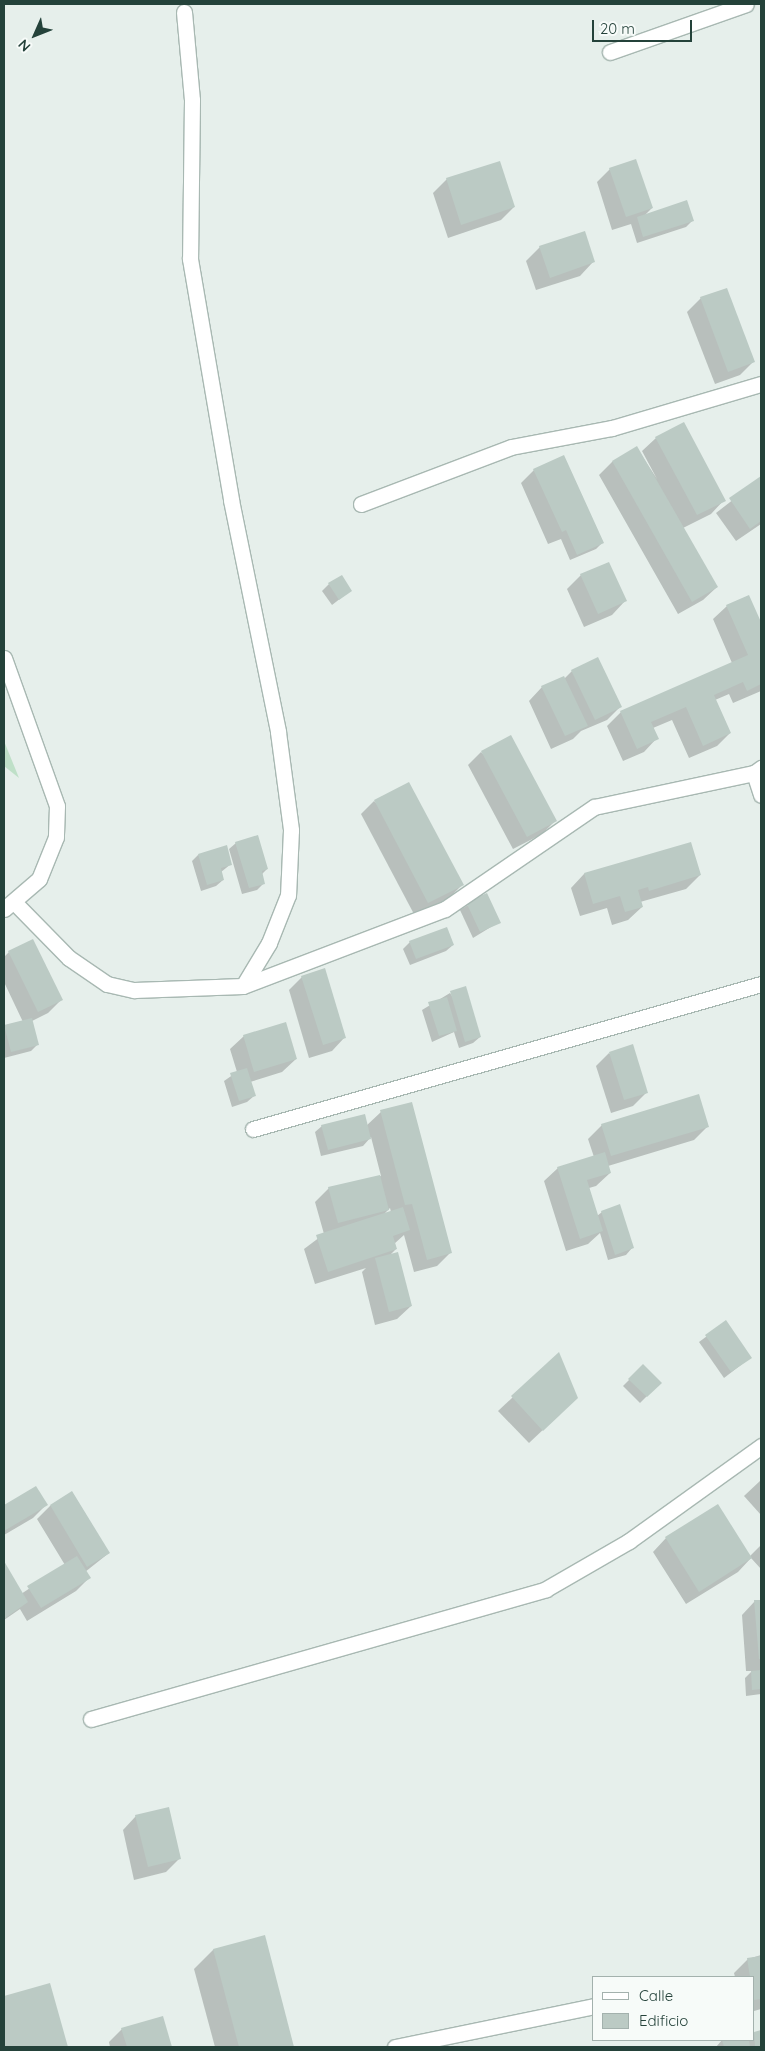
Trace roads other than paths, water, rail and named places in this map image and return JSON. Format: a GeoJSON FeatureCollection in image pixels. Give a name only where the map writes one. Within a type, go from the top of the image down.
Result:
{"type":"FeatureCollection","features":[{"type":"Feature","properties":{"kind":"street"},"geometry":{"type":"LineString","coordinates":[[610,52],[746,4]]}},
{"type":"Feature","properties":{"kind":"street"},"geometry":{"type":"LineString","coordinates":[[184,12],[192,100],[190,259],[231,500],[278,732],[291,830],[288,895],[268,943],[243,986]]}},
{"type":"Feature","properties":{"kind":"street"},"geometry":{"type":"LineString","coordinates":[[361,504],[510,447],[612,428],[761,384]]}},
{"type":"Feature","properties":{"kind":"street"},"geometry":{"type":"LineString","coordinates":[[4,658],[57,806],[56,837],[38,879],[9,905],[69,958],[107,984],[134,990],[243,986],[445,909],[594,807],[758,770],[761,796]]}},
{"type":"Feature","properties":{"kind":"street"},"geometry":{"type":"LineString","coordinates":[[253,1130],[761,984]]}},
{"type":"Feature","properties":{"kind":"street"},"geometry":{"type":"LineString","coordinates":[[90,1720],[546,1589],[621,1546],[761,1446]]}},
{"type":"Feature","properties":{"kind":"street"},"geometry":{"type":"LineString","coordinates":[[395,2047],[592,2006]]}}]}
